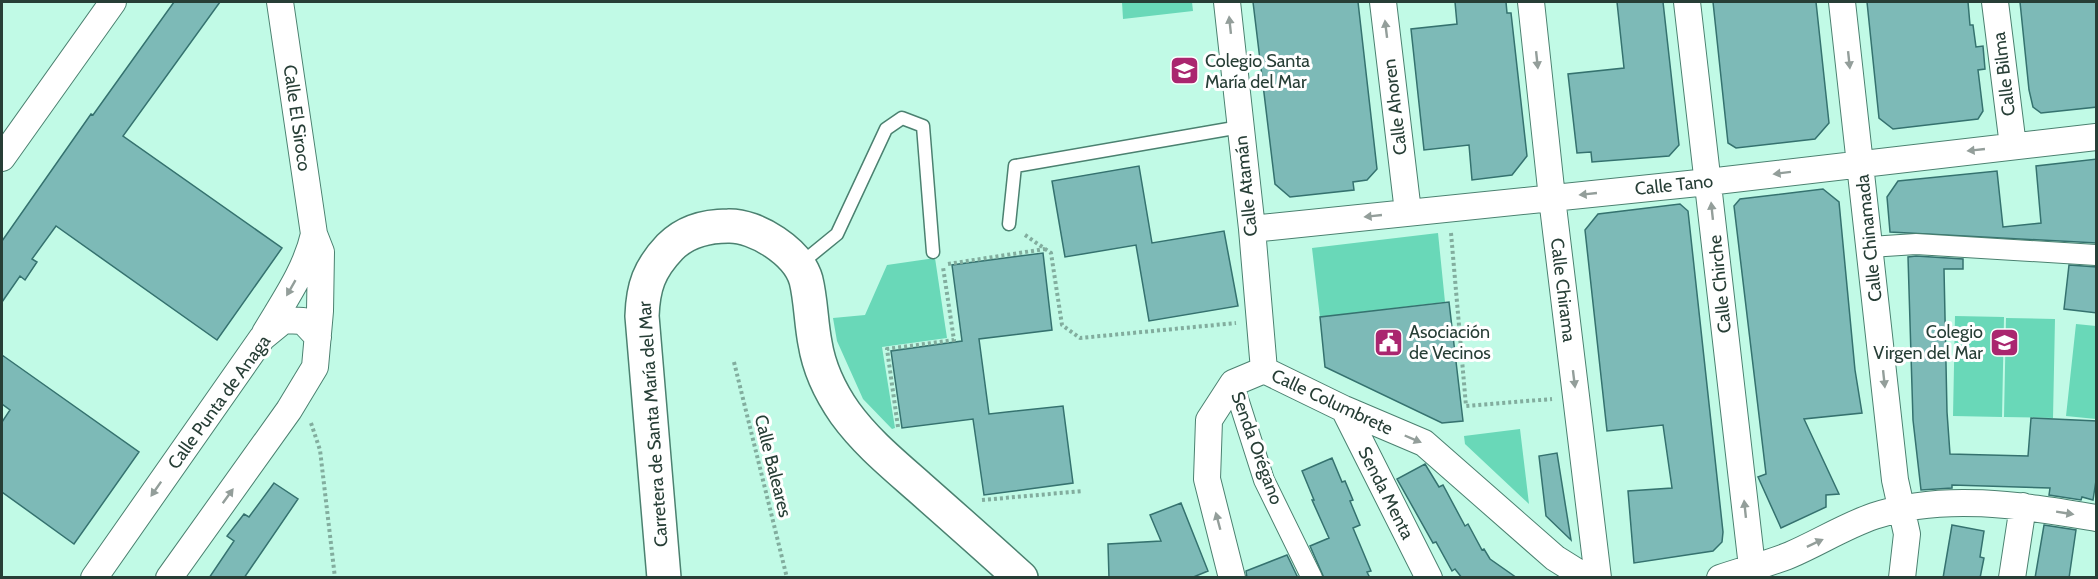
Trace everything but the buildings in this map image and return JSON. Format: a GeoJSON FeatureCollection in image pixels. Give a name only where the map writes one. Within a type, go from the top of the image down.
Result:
{"type":"FeatureCollection","features":[{"type":"Feature","properties":{"kind":"main road","name":"Carretera de Santa María del Mar"},"geometry":{"type":"LineString","coordinates":[[664,578],[642,316],[643,295],[656,263],[680,238],[712,226],[751,229],[779,246],[798,266],[805,278],[815,345],[825,378],[844,412],[869,443],[1021,578]]}},
{"type":"Feature","properties":{"kind":"street"},"geometry":{"type":"LineString","coordinates":[[2,158],[113,2]]}},
{"type":"Feature","properties":{"kind":"street","name":"Calle El Siroco"},"geometry":{"type":"LineString","coordinates":[[280,2],[314,234],[321,252],[318,337]]}},
{"type":"Feature","properties":{"kind":"street","name":"Calle Atamán"},"geometry":{"type":"LineString","coordinates":[[1227,2],[1252,229],[1264,370]]}},
{"type":"Feature","properties":{"kind":"street","name":"Calle Ahoren"},"geometry":{"type":"LineString","coordinates":[[1383,2],[1408,212]]}},
{"type":"Feature","properties":{"kind":"street","name":"Calle Chirama"},"geometry":{"type":"LineString","coordinates":[[1531,2],[1598,578]]}},
{"type":"Feature","properties":{"kind":"street","name":"Calle Chirche"},"geometry":{"type":"LineString","coordinates":[[1688,2],[1752,567]]}},
{"type":"Feature","properties":{"kind":"street","name":"Calle Chinamada"},"geometry":{"type":"LineString","coordinates":[[1842,2],[1895,480],[1907,534],[1902,578]]}},
{"type":"Feature","properties":{"kind":"street","name":"Calle Bilma"},"geometry":{"type":"LineString","coordinates":[[1995,2],[2013,146]]}},
{"type":"Feature","properties":{"kind":"street","name":"Calle Tano"},"geometry":{"type":"LineString","coordinates":[[1252,229],[1708,182],[2097,137]]}},
{"type":"Feature","properties":{"kind":"street","name":"Calle El Siroco"},"geometry":{"type":"LineString","coordinates":[[262,338],[301,271],[310,251],[314,234]]}},
{"type":"Feature","properties":{"kind":"street"},"geometry":{"type":"LineString","coordinates":[[1870,247],[1916,244],[2097,255]]}},
{"type":"Feature","properties":{"kind":"street","name":"Calle Punta de Anaga"},"geometry":{"type":"LineString","coordinates":[[94,578],[262,338],[284,320],[303,321],[318,337]]}},
{"type":"Feature","properties":{"kind":"street"},"geometry":{"type":"LineString","coordinates":[[169,578],[289,410],[315,367],[318,337]]}},
{"type":"Feature","properties":{"kind":"street","name":"Calle Columbrete"},"geometry":{"type":"LineString","coordinates":[[1233,383],[1264,370],[1344,409],[1424,443],[1555,558],[1587,578]]}},
{"type":"Feature","properties":{"kind":"street"},"geometry":{"type":"LineString","coordinates":[[1233,383],[1209,420],[1207,479],[1233,578]]}},
{"type":"Feature","properties":{"kind":"street","name":"Senda Orégano"},"geometry":{"type":"LineString","coordinates":[[1233,383],[1264,480],[1312,578]]}},
{"type":"Feature","properties":{"kind":"street","name":"Senda Menta"},"geometry":{"type":"LineString","coordinates":[[1344,409],[1428,578]]}},
{"type":"Feature","properties":{"kind":"street"},"geometry":{"type":"LineString","coordinates":[[1720,578],[1789,555],[1873,516],[1903,509],[1930,505],[1981,503],[2023,506],[2097,518]]}},
{"type":"Feature","properties":{"kind":"street"},"geometry":{"type":"LineString","coordinates":[[2012,578],[2023,506]]}},
{"type":"Feature","properties":{"kind":"lane"},"geometry":{"type":"LineString","coordinates":[[798,266],[837,234],[886,129],[902,118],[923,126],[933,252]]}},
{"type":"Feature","properties":{"kind":"lane"},"geometry":{"type":"LineString","coordinates":[[1009,224],[1015,166],[1240,127]]}},
{"type":"Feature","properties":{"kind":"path"},"geometry":{"type":"LineString","coordinates":[[1449,208],[1466,406],[1576,397]]}},
{"type":"Feature","properties":{"kind":"path"},"geometry":{"type":"LineString","coordinates":[[1009,224],[1051,253],[1062,325],[1080,338],[1260,320]]}},
{"type":"Feature","properties":{"kind":"path"},"geometry":{"type":"LineString","coordinates":[[899,432],[887,347],[954,340],[943,264],[1045,249]]}},
{"type":"Feature","properties":{"kind":"path","name":"Calle Baleares"},"geometry":{"type":"LineString","coordinates":[[734,362],[787,578]]}},
{"type":"Feature","properties":{"kind":"path"},"geometry":{"type":"LineString","coordinates":[[300,391],[320,450],[335,578]]}},
{"type":"Feature","properties":{"kind":"path"},"geometry":{"type":"LineString","coordinates":[[974,494],[983,501],[1083,491]]}},
{"type":"Feature","properties":{"kind":"green space"},"geometry":{"type":"Polygon","coordinates":[[[1122,2],[1192,2],[1193,11],[1123,19],[1122,2]]]}},
{"type":"Feature","properties":{"kind":"green space"},"geometry":{"type":"Polygon","coordinates":[[[1438,233],[1445,302],[1320,317],[1312,248],[1438,233]]]}},
{"type":"Feature","properties":{"kind":"green space"},"geometry":{"type":"Polygon","coordinates":[[[935,258],[947,338],[882,347],[895,428],[892,429],[863,399],[837,341],[833,318],[865,315],[887,265],[935,258]]]}},
{"type":"Feature","properties":{"kind":"green space"},"geometry":{"type":"Polygon","coordinates":[[[1955,316],[2004,317],[2002,417],[1953,416],[1955,316]]]}},
{"type":"Feature","properties":{"kind":"green space"},"geometry":{"type":"Polygon","coordinates":[[[2006,318],[2055,319],[2053,418],[2004,417],[2006,318]]]}},
{"type":"Feature","properties":{"kind":"green space"},"geometry":{"type":"Polygon","coordinates":[[[2076,324],[2096,326],[2096,419],[2066,416],[2076,324]]]}},
{"type":"Feature","properties":{"kind":"green space"},"geometry":{"type":"Polygon","coordinates":[[[1520,429],[1529,504],[1465,444],[1464,436],[1520,429]]]}},
{"type":"Feature","properties":{"kind":"place","name":"Colegio Santa María del Mar"},"geometry":{"type":"Point","coordinates":[1184,71]}},
{"type":"Feature","properties":{"kind":"place","name":"Asociación de Vecinos"},"geometry":{"type":"Point","coordinates":[1388,342]}},
{"type":"Feature","properties":{"kind":"place","name":"Colegio Virgen del Mar"},"geometry":{"type":"Point","coordinates":[2004,342]}}]}
